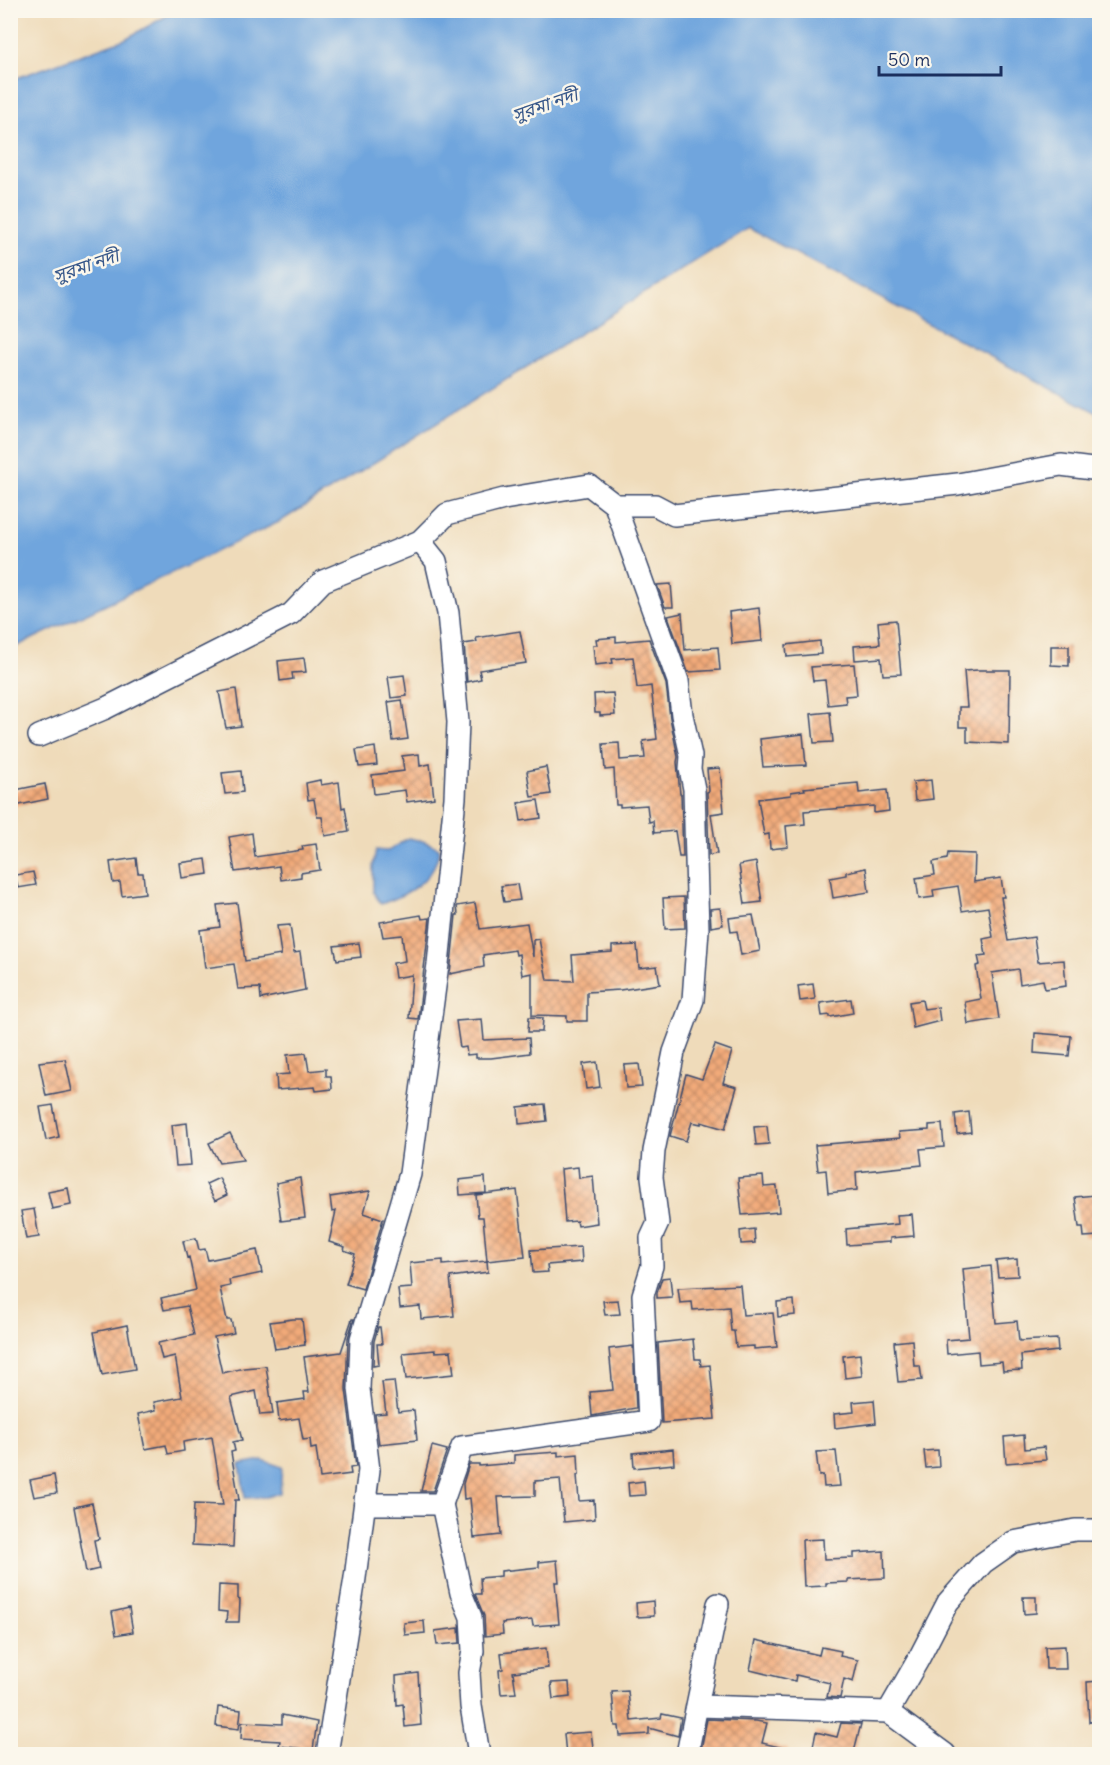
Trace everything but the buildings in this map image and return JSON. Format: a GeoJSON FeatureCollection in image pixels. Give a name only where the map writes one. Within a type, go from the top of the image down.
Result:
{"type":"FeatureCollection","features":[{"type":"Feature","properties":{"kind":"street"},"geometry":{"type":"LineString","coordinates":[[615,505],[655,505],[674,515],[958,484],[1061,465],[1100,470]]}},
{"type":"Feature","properties":{"kind":"street"},"geometry":{"type":"LineString","coordinates":[[39,736],[106,708],[291,614],[323,581],[420,541],[447,514],[504,499],[589,485],[615,505],[678,681],[682,715],[691,756],[690,769],[694,789],[698,930],[693,1000],[674,1052],[654,1151],[652,1177],[657,1223],[651,1238],[652,1266],[643,1295],[649,1421],[462,1447],[442,1504],[461,1593],[471,1617],[473,1651],[469,1673],[471,1706],[479,1755]]}},
{"type":"Feature","properties":{"kind":"street"},"geometry":{"type":"LineString","coordinates":[[327,1755],[369,1470],[359,1389],[361,1339],[410,1174],[438,964],[455,798],[458,722],[448,612],[436,561],[420,541]]}},
{"type":"Feature","properties":{"kind":"street"},"geometry":{"type":"LineString","coordinates":[[365,1504],[442,1504]]}},
{"type":"Feature","properties":{"kind":"street"},"geometry":{"type":"LineString","coordinates":[[888,1712],[948,1602],[983,1563],[1013,1542],[1075,1530],[1100,1530]]}},
{"type":"Feature","properties":{"kind":"street"},"geometry":{"type":"LineString","coordinates":[[687,1755],[718,1604]]}},
{"type":"Feature","properties":{"kind":"street"},"geometry":{"type":"LineString","coordinates":[[698,1706],[888,1712],[945,1755]]}},
{"type":"Feature","properties":{"kind":"water","name":"সুরমা নদী"},"geometry":{"type":"Polygon","coordinates":[[[177,10],[1099,11],[1099,414],[748,228],[281,521],[11,649],[11,80],[125,39],[177,10]]]}},
{"type":"Feature","properties":{"kind":"water"},"geometry":{"type":"Polygon","coordinates":[[[408,838],[439,848],[437,859],[427,877],[419,884],[401,896],[381,904],[373,892],[373,866],[376,850],[388,851],[408,838]]]}},
{"type":"Feature","properties":{"kind":"water"},"geometry":{"type":"Polygon","coordinates":[[[262,1460],[282,1467],[280,1493],[266,1497],[245,1498],[240,1464],[262,1460]]]}}]}
